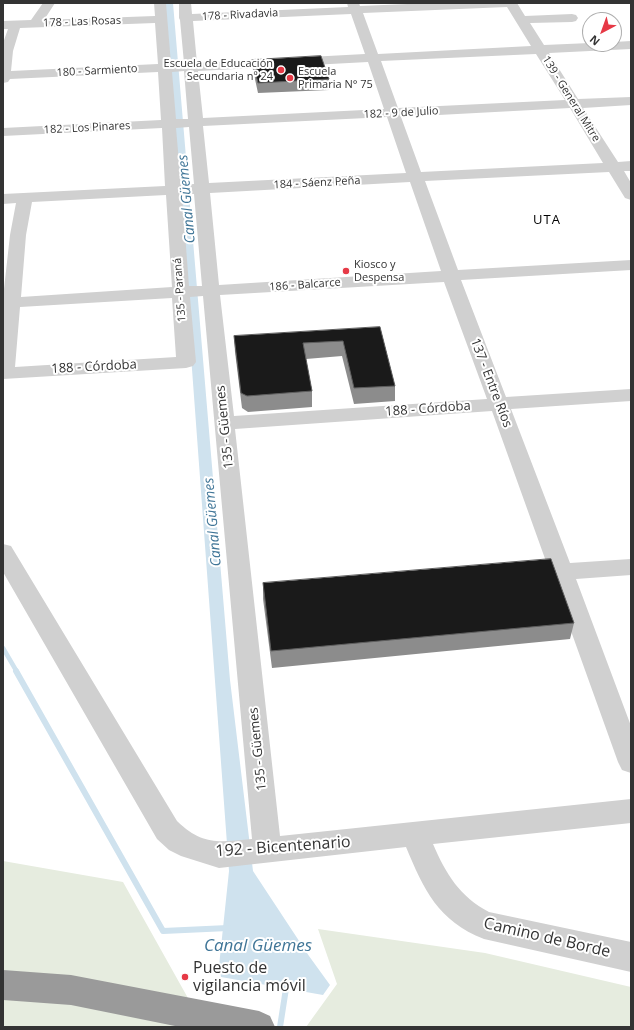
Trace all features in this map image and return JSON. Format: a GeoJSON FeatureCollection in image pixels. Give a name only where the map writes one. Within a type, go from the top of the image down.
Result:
{"type":"FeatureCollection","features":[{"type":"Feature","properties":{"kind":"highway"},"geometry":{"type":"LineString","coordinates":[[3,985],[71,990],[259,1027]]}},
{"type":"Feature","properties":{"kind":"street"},"geometry":{"type":"LineString","coordinates":[[36,24],[38,18],[49,3]]}},
{"type":"Feature","properties":{"kind":"street","name":"135 - Paraná"},"geometry":{"type":"LineString","coordinates":[[160,3],[170,125],[187,190],[184,293],[186,362]]}},
{"type":"Feature","properties":{"kind":"street","name":"178 - Rivadavia"},"geometry":{"type":"LineString","coordinates":[[185,10],[354,6],[515,9],[568,13]]}},
{"type":"Feature","properties":{"kind":"street","name":"137 - Entre Ríos"},"geometry":{"type":"LineString","coordinates":[[354,6],[415,178],[631,762]]}},
{"type":"Feature","properties":{"kind":"street","name":"139 - General Mitre"},"geometry":{"type":"LineString","coordinates":[[515,9],[631,195]]}},
{"type":"Feature","properties":{"kind":"street","name":"135 - Güemes"},"geometry":{"type":"LineString","coordinates":[[185,10],[189,43],[187,66],[194,124],[187,190],[208,291],[225,423],[264,851]]}},
{"type":"Feature","properties":{"kind":"street","name":"178 - Las Rosas"},"geometry":{"type":"LineString","coordinates":[[9,25],[161,19]]}},
{"type":"Feature","properties":{"kind":"street"},"geometry":{"type":"LineString","coordinates":[[3,76],[9,25]]}},
{"type":"Feature","properties":{"kind":"street","name":"180 - Sarmiento"},"geometry":{"type":"LineString","coordinates":[[3,76],[631,45]]}},
{"type":"Feature","properties":{"kind":"street","name":"182 - 9 de Julio"},"geometry":{"type":"LineString","coordinates":[[170,125],[631,101]]}},
{"type":"Feature","properties":{"kind":"street","name":"182 - Los Pinares"},"geometry":{"type":"LineString","coordinates":[[3,132],[170,125]]}},
{"type":"Feature","properties":{"kind":"street","name":"184 - Sáenz Peña"},"geometry":{"type":"LineString","coordinates":[[3,199],[631,166]]}},
{"type":"Feature","properties":{"kind":"street"},"geometry":{"type":"LineString","coordinates":[[4,373],[7,303],[25,198]]}},
{"type":"Feature","properties":{"kind":"street","name":"186 - Balcarce"},"geometry":{"type":"LineString","coordinates":[[7,303],[631,265]]}},
{"type":"Feature","properties":{"kind":"street","name":"188 - Córdoba"},"geometry":{"type":"LineString","coordinates":[[4,373],[186,362]]}},
{"type":"Feature","properties":{"kind":"street","name":"188 - Córdoba"},"geometry":{"type":"LineString","coordinates":[[225,423],[631,395]]}},
{"type":"Feature","properties":{"kind":"street","name":"192 - Bicentenario"},"geometry":{"type":"LineString","coordinates":[[6,563],[167,830],[177,841],[189,848],[219,855],[631,811]]}},
{"type":"Feature","properties":{"kind":"street"},"geometry":{"type":"LineString","coordinates":[[562,572],[631,567]]}},
{"type":"Feature","properties":{"kind":"street","name":"Camino de Borde"},"geometry":{"type":"LineString","coordinates":[[415,835],[441,891],[450,903],[468,917],[484,925],[631,958]]}},
{"type":"Feature","properties":{"kind":"shaded area"},"geometry":{"type":"Polygon","coordinates":[[[3,861],[123,882],[198,1016],[198,1027],[3,1027],[3,861]]]}},
{"type":"Feature","properties":{"kind":"shaded area"},"geometry":{"type":"Polygon","coordinates":[[[318,929],[485,953],[631,987],[631,1027],[306,1027],[337,984],[318,929]]]}},
{"type":"Feature","properties":{"kind":"water","name":"Canal Güemes"},"geometry":{"type":"Polygon","coordinates":[[[165,3],[173,3],[230,680],[253,871],[330,985],[323,995],[221,977],[219,966],[229,871],[165,3]]]}},
{"type":"Feature","properties":{"kind":"building"},"geometry":{"type":"Polygon","coordinates":[[[321,56],[329,79],[258,83],[252,60],[321,56]]]}},
{"type":"Feature","properties":{"kind":"building"},"geometry":{"type":"Polygon","coordinates":[[[380,327],[395,386],[354,388],[343,341],[303,343],[312,391],[247,396],[241,393],[234,336],[380,327]]]}},
{"type":"Feature","properties":{"kind":"building"},"geometry":{"type":"Polygon","coordinates":[[[551,559],[574,623],[271,651],[263,583],[551,559]]]}},
{"type":"Feature","properties":{"kind":"waterway"},"geometry":{"type":"LineString","coordinates":[[3,648],[17,672]]}},
{"type":"Feature","properties":{"kind":"waterway"},"geometry":{"type":"LineString","coordinates":[[16,671],[163,931],[228,928]]}},
{"type":"Feature","properties":{"kind":"waterway","name":"Canal Güemes"},"geometry":{"type":"LineString","coordinates":[[280,1027],[287,982]]}},
{"type":"Feature","properties":{"kind":"place","name":"Escuela de Educación Secundaria nº 24"},"geometry":{"type":"Point","coordinates":[281,70]}},
{"type":"Feature","properties":{"kind":"place","name":"Escuela Primaria N° 75"},"geometry":{"type":"Point","coordinates":[290,78]}},
{"type":"Feature","properties":{"kind":"place","name":"Kiosco y Despensa"},"geometry":{"type":"Point","coordinates":[346,271]}},
{"type":"Feature","properties":{"kind":"place","name":"Puesto de vigilancia móvil"},"geometry":{"type":"Point","coordinates":[185,977]}},
{"type":"Feature","properties":{"kind":"district","name":"UTA"},"geometry":{"type":"Point","coordinates":[547,220]}}]}
